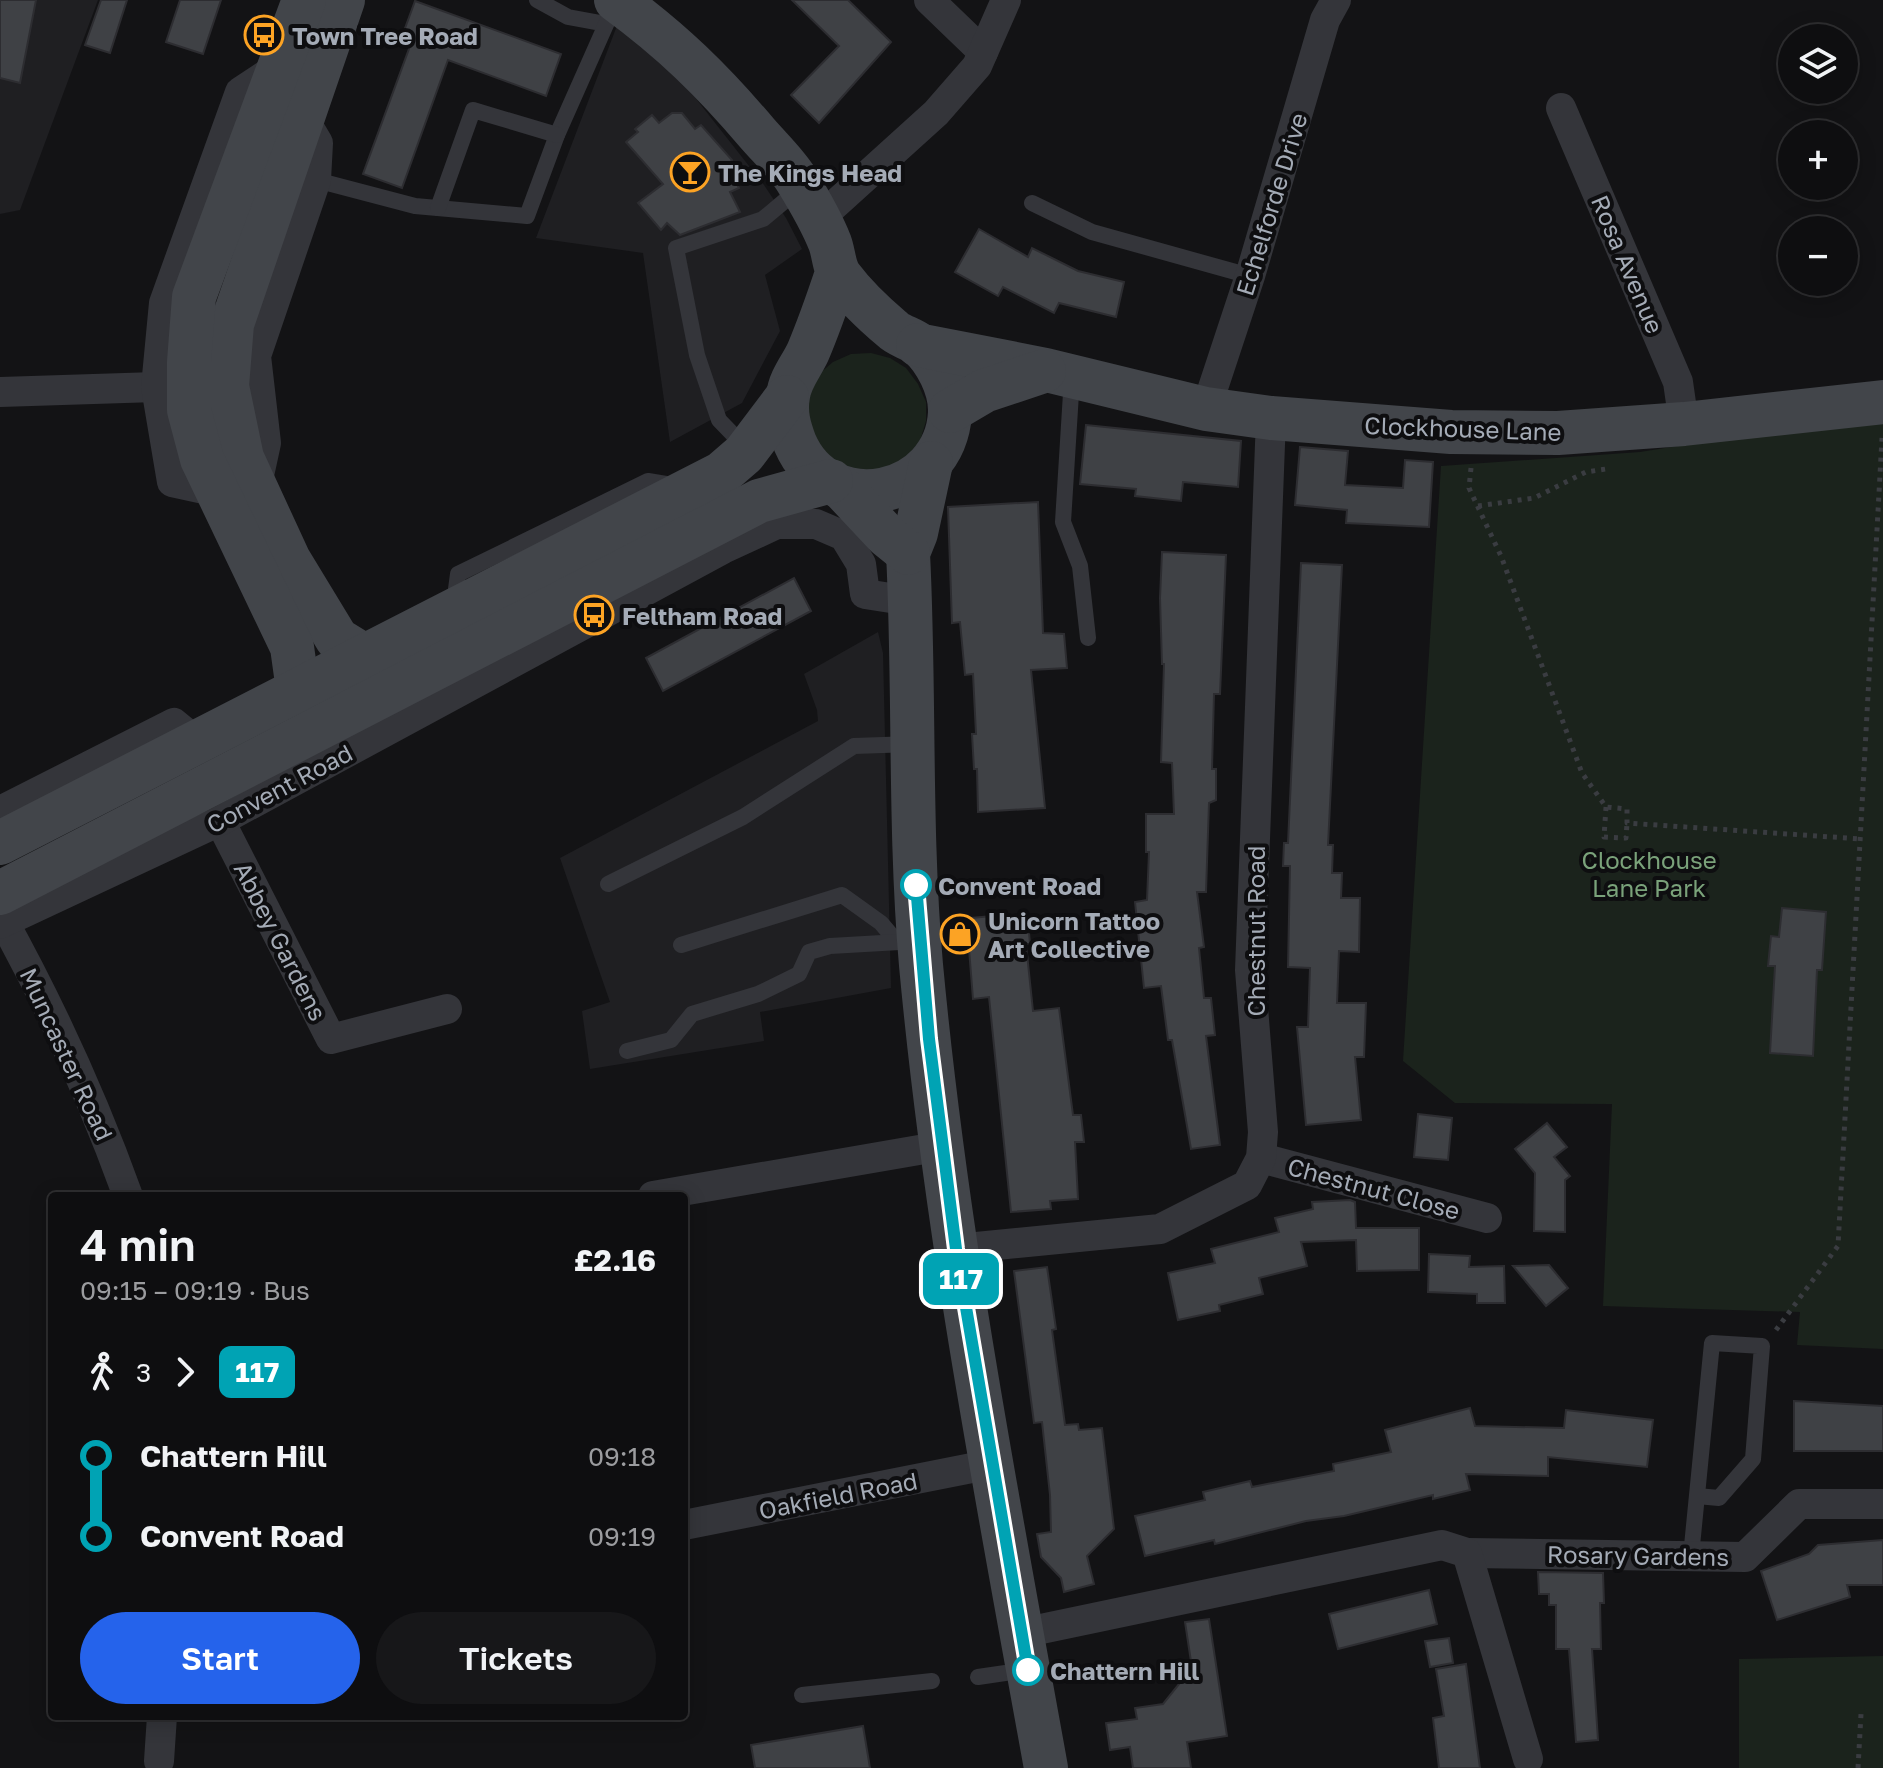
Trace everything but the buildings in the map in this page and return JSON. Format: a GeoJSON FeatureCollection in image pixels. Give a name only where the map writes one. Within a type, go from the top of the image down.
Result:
{"type":"FeatureCollection","features":[{"type":"Feature","properties":{"kind":"main road"},"geometry":{"type":"LineString","coordinates":[[304,0],[194,297],[189,410],[202,459],[237,490],[289,560],[337,639],[363,655]]}},
{"type":"Feature","properties":{"kind":"main road"},"geometry":{"type":"LineString","coordinates":[[298,690],[292,647],[237,490],[242,458],[227,386],[232,324],[343,0]]}},
{"type":"Feature","properties":{"kind":"main road"},"geometry":{"type":"LineString","coordinates":[[613,8],[663,35],[712,81],[794,176],[832,248],[837,273],[862,303],[940,370],[950,411],[946,435],[931,463],[916,533],[908,553],[915,884],[908,941],[956,1249],[1046,1768]]}},
{"type":"Feature","properties":{"kind":"main road"},"geometry":{"type":"LineString","coordinates":[[837,273],[820,324],[792,379],[787,397],[787,424],[801,457],[815,472],[836,485],[908,553]]}},
{"type":"Feature","properties":{"kind":"main road"},"geometry":{"type":"LineString","coordinates":[[805,357],[828,338],[853,329],[881,329],[907,339]]}},
{"type":"Feature","properties":{"kind":"main road","name":"Clockhouse Lane"},"geometry":{"type":"LineString","coordinates":[[907,339],[1206,409],[1271,418],[1475,432],[1558,433],[1684,424],[1880,403]]}},
{"type":"Feature","properties":{"kind":"main road"},"geometry":{"type":"LineString","coordinates":[[950,411],[984,391],[1059,373]]}},
{"type":"Feature","properties":{"kind":"main road","name":"Convent Road"},"geometry":{"type":"LineString","coordinates":[[1,913],[339,718],[708,521],[722,473],[747,449],[787,397]]}},
{"type":"Feature","properties":{"kind":"main road"},"geometry":{"type":"LineString","coordinates":[[836,485],[860,492],[886,490],[913,479],[931,463]]}},
{"type":"Feature","properties":{"kind":"main road","name":"Convent Road"},"geometry":{"type":"LineString","coordinates":[[0,843],[453,610],[759,501],[836,485]]}},
{"type":"Feature","properties":{"kind":"street"},"geometry":{"type":"LineString","coordinates":[[929,0],[983,52]]}},
{"type":"Feature","properties":{"kind":"street"},"geometry":{"type":"LineString","coordinates":[[810,203],[936,113],[977,66],[1006,0]]}},
{"type":"Feature","properties":{"kind":"street","name":"Echelforde Drive"},"geometry":{"type":"LineString","coordinates":[[1206,409],[1250,276],[1325,20],[1336,0]]}},
{"type":"Feature","properties":{"kind":"street"},"geometry":{"type":"LineString","coordinates":[[281,65],[240,92],[164,303],[156,387],[172,482],[237,490],[266,443],[256,356],[316,180],[318,143],[302,116]]}},
{"type":"Feature","properties":{"kind":"street","name":"Rosa Avenue"},"geometry":{"type":"LineString","coordinates":[[1561,108],[1678,382],[1684,424]]}},
{"type":"Feature","properties":{"kind":"street"},"geometry":{"type":"LineString","coordinates":[[0,392],[156,387]]}},
{"type":"Feature","properties":{"kind":"street","name":"Chestnut Road"},"geometry":{"type":"LineString","coordinates":[[1261,1158],[1263,1132],[1250,970],[1271,418]]}},
{"type":"Feature","properties":{"kind":"street","name":"Convent Road"},"geometry":{"type":"LineString","coordinates":[[1,913],[220,821],[708,521],[816,524],[844,536],[861,564],[865,594],[910,601]]}},
{"type":"Feature","properties":{"kind":"street"},"geometry":{"type":"LineString","coordinates":[[0,811],[174,723],[196,741]]}},
{"type":"Feature","properties":{"kind":"street","name":"Abbey Gardens"},"geometry":{"type":"LineString","coordinates":[[220,821],[331,1039],[447,1009]]}},
{"type":"Feature","properties":{"kind":"street","name":"Muncaster Road"},"geometry":{"type":"LineString","coordinates":[[1,913],[93,1102],[127,1192]]}},
{"type":"Feature","properties":{"kind":"street"},"geometry":{"type":"LineString","coordinates":[[676,1192],[942,1146]]}},
{"type":"Feature","properties":{"kind":"street"},"geometry":{"type":"LineString","coordinates":[[956,1249],[1160,1229],[1247,1185],[1261,1158]]}},
{"type":"Feature","properties":{"kind":"street","name":"Chestnut Close"},"geometry":{"type":"LineString","coordinates":[[1261,1158],[1487,1218]]}},
{"type":"Feature","properties":{"kind":"street","name":"Oakfield Road"},"geometry":{"type":"LineString","coordinates":[[688,1524],[992,1464]]}},
{"type":"Feature","properties":{"kind":"street","name":"Rosary Gardens"},"geometry":{"type":"LineString","coordinates":[[1467,1553],[1745,1557],[1799,1504],[1883,1504]]}},
{"type":"Feature","properties":{"kind":"street"},"geometry":{"type":"LineString","coordinates":[[1025,1651],[1442,1545],[1467,1553],[1528,1759]]}},
{"type":"Feature","properties":{"kind":"street"},"geometry":{"type":"LineString","coordinates":[[159,1761],[162,1720]]}},
{"type":"Feature","properties":{"kind":"lane"},"geometry":{"type":"LineString","coordinates":[[537,0],[568,17],[613,8]]}},
{"type":"Feature","properties":{"kind":"lane"},"geometry":{"type":"LineString","coordinates":[[316,180],[415,206],[527,216],[557,135],[613,8]]}},
{"type":"Feature","properties":{"kind":"lane"},"geometry":{"type":"LineString","coordinates":[[438,208],[473,110],[557,135]]}},
{"type":"Feature","properties":{"kind":"lane"},"geometry":{"type":"LineString","coordinates":[[747,449],[719,420],[697,355],[676,248],[810,203]]}},
{"type":"Feature","properties":{"kind":"lane"},"geometry":{"type":"LineString","coordinates":[[1032,203],[1092,232],[1250,276]]}},
{"type":"Feature","properties":{"kind":"lane"},"geometry":{"type":"LineString","coordinates":[[1059,373],[1063,522],[1080,566],[1088,638]]}},
{"type":"Feature","properties":{"kind":"lane"},"geometry":{"type":"LineString","coordinates":[[608,884],[743,817],[854,746],[913,744]]}},
{"type":"Feature","properties":{"kind":"lane"},"geometry":{"type":"LineString","coordinates":[[681,945],[842,895],[908,941]]}},
{"type":"Feature","properties":{"kind":"lane"},"geometry":{"type":"LineString","coordinates":[[627,1051],[671,1040],[692,1014],[758,994],[799,974],[809,952],[830,946],[908,941]]}},
{"type":"Feature","properties":{"kind":"lane"},"geometry":{"type":"LineString","coordinates":[[1691,1556],[1712,1343],[1762,1346],[1753,1459],[1719,1498],[1697,1496]]}},
{"type":"Feature","properties":{"kind":"lane"},"geometry":{"type":"LineString","coordinates":[[978,1677],[1025,1651]]}},
{"type":"Feature","properties":{"kind":"lane"},"geometry":{"type":"LineString","coordinates":[[802,1695],[932,1681]]}},
{"type":"Feature","properties":{"kind":"path"},"geometry":{"type":"LineString","coordinates":[[1762,1346],[1789,1315],[1838,1246],[1883,442],[1880,403]]}},
{"type":"Feature","properties":{"kind":"path"},"geometry":{"type":"LineString","coordinates":[[1475,432],[1469,488],[1501,556],[1582,773],[1606,807],[1604,837],[1626,838],[1627,809],[1606,807]]}},
{"type":"Feature","properties":{"kind":"path"},"geometry":{"type":"LineString","coordinates":[[1627,823],[1861,839]]}},
{"type":"Feature","properties":{"kind":"path"},"geometry":{"type":"LineString","coordinates":[[1858,1768],[1861,1714]]}},
{"type":"Feature","properties":{"kind":"shaded area"},"geometry":{"type":"Polygon","coordinates":[[[0,0],[98,0],[20,210],[0,214],[0,0]]]}},
{"type":"Feature","properties":{"kind":"shaded area"},"geometry":{"type":"Polygon","coordinates":[[[618,23],[686,86],[764,185],[802,249],[765,275],[780,331],[742,403],[670,442],[643,253],[536,238],[618,23]]]}},
{"type":"Feature","properties":{"kind":"shaded area"},"geometry":{"type":"Polygon","coordinates":[[[878,632],[883,653],[891,988],[760,1012],[764,1041],[590,1069],[582,1011],[610,1002],[560,858],[818,721],[804,674],[878,632]]]}},
{"type":"Feature","properties":{"kind":"green space"},"geometry":{"type":"Polygon","coordinates":[[[871,353],[890,358],[906,368],[926,402],[926,421],[920,441],[908,458],[871,476],[831,465],[806,432],[808,391],[819,374],[833,362],[851,354],[871,353]]]}},
{"type":"Feature","properties":{"kind":"green space","name":"Clockhouse Lane Park"},"geometry":{"type":"Polygon","coordinates":[[[1883,417],[1883,1349],[1797,1345],[1800,1312],[1603,1306],[1612,1104],[1455,1103],[1403,1061],[1441,466],[1640,452],[1821,423],[1883,417]]]}},
{"type":"Feature","properties":{"kind":"green space"},"geometry":{"type":"Polygon","coordinates":[[[1883,1656],[1883,1768],[1739,1768],[1739,1659],[1883,1656]]]}},
{"type":"Feature","properties":{"kind":"bus line","name":"117"},"geometry":{"type":"LineString","coordinates":[[916,885],[929,1039],[956,1249],[1028,1670]]}},
{"type":"Feature","properties":{"kind":"place","name":"Town Tree Road"},"geometry":{"type":"Point","coordinates":[264,35]}},
{"type":"Feature","properties":{"kind":"place","name":"The Kings Head"},"geometry":{"type":"Point","coordinates":[690,172]}},
{"type":"Feature","properties":{"kind":"place","name":"Feltham Road"},"geometry":{"type":"Point","coordinates":[594,615]}},
{"type":"Feature","properties":{"kind":"place","name":"Convent Road"},"geometry":{"type":"Point","coordinates":[916,885]}},
{"type":"Feature","properties":{"kind":"place","name":"Unicorn Tattoo Art Collective"},"geometry":{"type":"Point","coordinates":[960,934]}},
{"type":"Feature","properties":{"kind":"place","name":"Chattern Hill"},"geometry":{"type":"Point","coordinates":[1028,1670]}}]}
